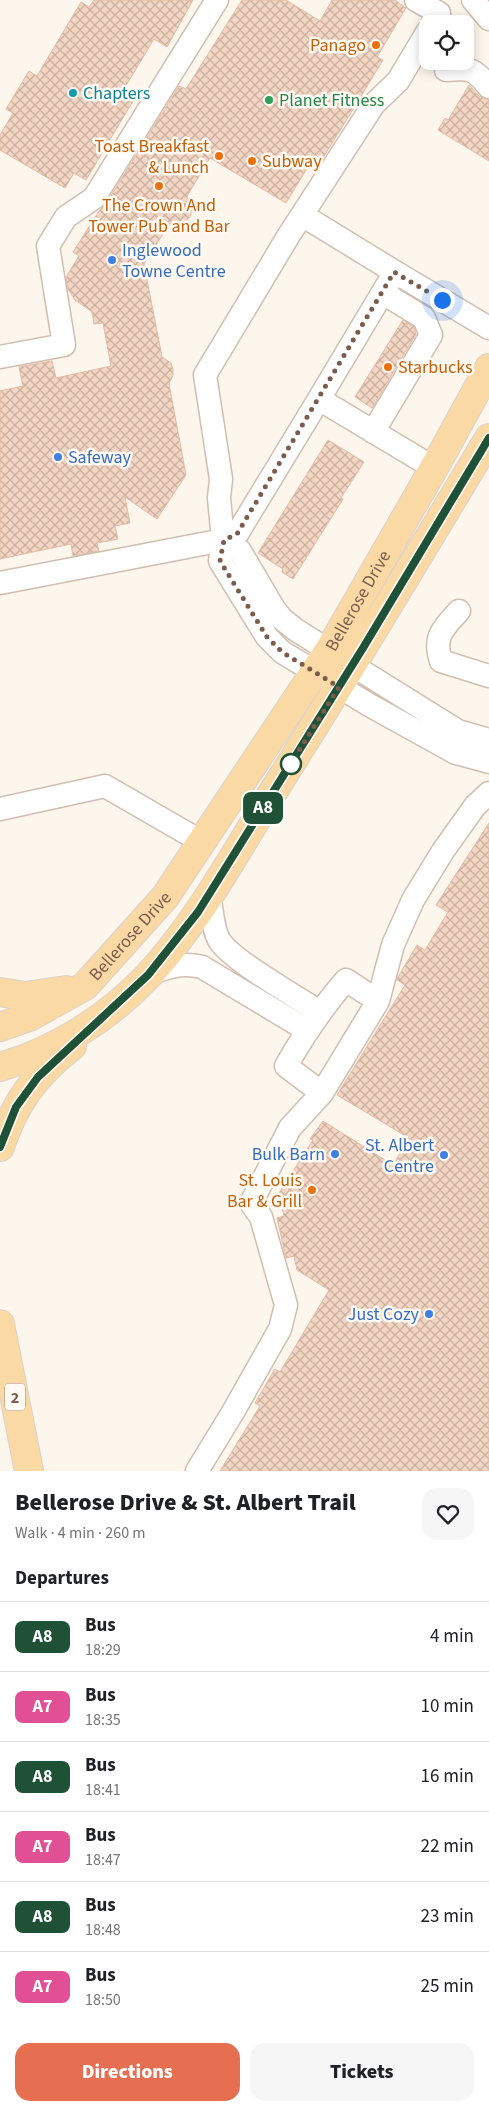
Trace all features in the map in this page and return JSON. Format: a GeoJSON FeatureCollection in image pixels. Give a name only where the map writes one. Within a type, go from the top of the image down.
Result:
{"type":"FeatureCollection","features":[{"type":"Feature","properties":{"kind":"main road","name":"Bellerose Drive"},"geometry":{"type":"LineString","coordinates":[[0,1027],[32,1016],[85,986],[165,897],[330,649],[489,368]]}},
{"type":"Feature","properties":{"kind":"main road","name":"Bellerose Drive"},"geometry":{"type":"LineString","coordinates":[[0,1067],[65,1041],[114,1008],[148,975],[198,912],[339,687],[489,438]]}},
{"type":"Feature","properties":{"kind":"main road"},"geometry":{"type":"LineString","coordinates":[[0,992],[26,996],[85,986]]}},
{"type":"Feature","properties":{"kind":"main road"},"geometry":{"type":"LineString","coordinates":[[0,1148],[16,1107],[38,1077],[114,1008]]}},
{"type":"Feature","properties":{"kind":"main road","name":"2"},"geometry":{"type":"LineString","coordinates":[[0,1324],[30,1471]]}},
{"type":"Feature","properties":{"kind":"street"},"geometry":{"type":"LineString","coordinates":[[0,357],[64,345],[48,246],[66,217],[94,198],[217,0]]}},
{"type":"Feature","properties":{"kind":"street"},"geometry":{"type":"LineString","coordinates":[[416,0],[435,15]]}},
{"type":"Feature","properties":{"kind":"street"},"geometry":{"type":"LineString","coordinates":[[473,0],[489,19]]}},
{"type":"Feature","properties":{"kind":"street"},"geometry":{"type":"LineString","coordinates":[[419,47],[398,82],[374,104],[302,215],[205,375],[221,480],[219,498],[224,540],[220,561],[267,637],[282,652],[339,687],[456,753],[489,762]]}},
{"type":"Feature","properties":{"kind":"street"},"geometry":{"type":"LineString","coordinates":[[474,70],[489,87]]}},
{"type":"Feature","properties":{"kind":"street"},"geometry":{"type":"LineString","coordinates":[[302,215],[489,328]]}},
{"type":"Feature","properties":{"kind":"street"},"geometry":{"type":"LineString","coordinates":[[0,583],[224,540],[237,534],[394,272]]}},
{"type":"Feature","properties":{"kind":"street"},"geometry":{"type":"LineString","coordinates":[[374,432],[430,335],[424,318],[383,293]]}},
{"type":"Feature","properties":{"kind":"street"},"geometry":{"type":"LineString","coordinates":[[319,399],[434,468]]}},
{"type":"Feature","properties":{"kind":"street"},"geometry":{"type":"LineString","coordinates":[[224,540],[240,551],[281,618],[296,630],[330,649],[458,731],[489,740]]}},
{"type":"Feature","properties":{"kind":"street"},"geometry":{"type":"LineString","coordinates":[[459,611],[441,630],[437,649],[441,661],[489,676]]}},
{"type":"Feature","properties":{"kind":"street"},"geometry":{"type":"LineString","coordinates":[[0,809],[105,786],[202,842]]}},
{"type":"Feature","properties":{"kind":"street"},"geometry":{"type":"LineString","coordinates":[[197,1471],[280,1329],[286,1305],[261,1217],[251,1204],[290,1128],[322,1092],[378,1001],[393,945],[413,900],[464,821],[475,806],[489,793]]}},
{"type":"Feature","properties":{"kind":"street"},"geometry":{"type":"LineString","coordinates":[[209,894],[215,930],[219,940],[234,956],[313,1021]]}},
{"type":"Feature","properties":{"kind":"street"},"geometry":{"type":"LineString","coordinates":[[148,975],[176,965],[202,967],[313,1021]]}},
{"type":"Feature","properties":{"kind":"street"},"geometry":{"type":"LineString","coordinates":[[322,1092],[286,1066],[313,1021],[346,980],[378,1001]]}},
{"type":"Feature","properties":{"kind":"building","name":"Chapters"},"geometry":{"type":"Polygon","coordinates":[[[94,0],[193,0],[167,47],[154,39],[124,89],[136,96],[86,180],[74,173],[65,188],[0,150],[0,135],[13,113],[6,109],[29,71],[37,76],[81,2],[89,7],[94,0]]]}},
{"type":"Feature","properties":{"kind":"building","name":"Inglewood Towne Centre"},"geometry":{"type":"Polygon","coordinates":[[[242,0],[286,0],[320,21],[332,0],[395,0],[406,8],[377,57],[383,60],[352,111],[316,169],[309,165],[286,203],[210,158],[187,196],[192,207],[190,217],[183,224],[170,223],[144,264],[162,357],[171,363],[173,369],[173,375],[169,384],[186,475],[157,519],[125,497],[130,523],[115,526],[118,539],[97,543],[99,551],[73,556],[71,544],[0,559],[0,391],[23,386],[19,367],[52,361],[56,378],[111,366],[103,323],[94,324],[92,312],[75,300],[68,289],[66,277],[79,256],[73,252],[99,211],[105,205],[179,86],[186,89],[242,0]]]}},
{"type":"Feature","properties":{"kind":"building"},"geometry":{"type":"Polygon","coordinates":[[[469,85],[479,96],[489,100],[489,161],[438,130],[445,118],[448,120],[469,85]]]}},
{"type":"Feature","properties":{"kind":"building","name":"Starbucks"},"geometry":{"type":"Polygon","coordinates":[[[403,320],[414,327],[416,334],[372,408],[355,397],[403,320]]]}},
{"type":"Feature","properties":{"kind":"building"},"geometry":{"type":"Polygon","coordinates":[[[328,440],[364,462],[293,579],[282,572],[283,569],[258,553],[328,440]]]}},
{"type":"Feature","properties":{"kind":"building","name":"St. Albert Centre"},"geometry":{"type":"Polygon","coordinates":[[[489,823],[489,1471],[220,1471],[260,1406],[255,1403],[275,1369],[280,1372],[329,1290],[297,1270],[294,1256],[286,1258],[277,1218],[284,1216],[279,1193],[313,1140],[310,1139],[323,1121],[393,1165],[409,1138],[337,1095],[405,985],[397,980],[417,945],[425,950],[448,912],[436,905],[489,823]]]}},
{"type":"Feature","properties":{"kind":"bus line","name":"A8"},"geometry":{"type":"LineString","coordinates":[[0,1147],[10,1119],[26,1091],[50,1065],[78,1042],[148,975],[198,912],[363,648],[489,438]]}},
{"type":"Feature","properties":{"kind":"place","name":"Panago"},"geometry":{"type":"Point","coordinates":[376,45]}},
{"type":"Feature","properties":{"kind":"place","name":"Chapters"},"geometry":{"type":"Point","coordinates":[73,93]}},
{"type":"Feature","properties":{"kind":"place","name":"Planet Fitness"},"geometry":{"type":"Point","coordinates":[269,100]}},
{"type":"Feature","properties":{"kind":"place","name":"Toast Breakfast & Lunch"},"geometry":{"type":"Point","coordinates":[219,156]}},
{"type":"Feature","properties":{"kind":"place","name":"Subway"},"geometry":{"type":"Point","coordinates":[252,161]}},
{"type":"Feature","properties":{"kind":"place","name":"The Crown And Tower Pub and Bar"},"geometry":{"type":"Point","coordinates":[159,186]}},
{"type":"Feature","properties":{"kind":"place","name":"Inglewood Towne Centre"},"geometry":{"type":"Point","coordinates":[112,260]}},
{"type":"Feature","properties":{"kind":"place","name":"Starbucks"},"geometry":{"type":"Point","coordinates":[388,367]}},
{"type":"Feature","properties":{"kind":"place","name":"Safeway"},"geometry":{"type":"Point","coordinates":[58,457]}},
{"type":"Feature","properties":{"kind":"place","name":"Bulk Barn"},"geometry":{"type":"Point","coordinates":[335,1154]}},
{"type":"Feature","properties":{"kind":"place","name":"St. Albert Centre"},"geometry":{"type":"Point","coordinates":[444,1155]}},
{"type":"Feature","properties":{"kind":"place","name":"St. Louis Bar & Grill"},"geometry":{"type":"Point","coordinates":[312,1190]}},
{"type":"Feature","properties":{"kind":"place","name":"Just Cozy"},"geometry":{"type":"Point","coordinates":[429,1314]}},
{"type":"Feature","properties":{"kind":"route"},"geometry":{"type":"LineString","coordinates":[[291,764],[288,768],[339,687],[282,652],[267,637],[220,561],[224,540],[237,534],[394,272],[442,300]]}}]}
